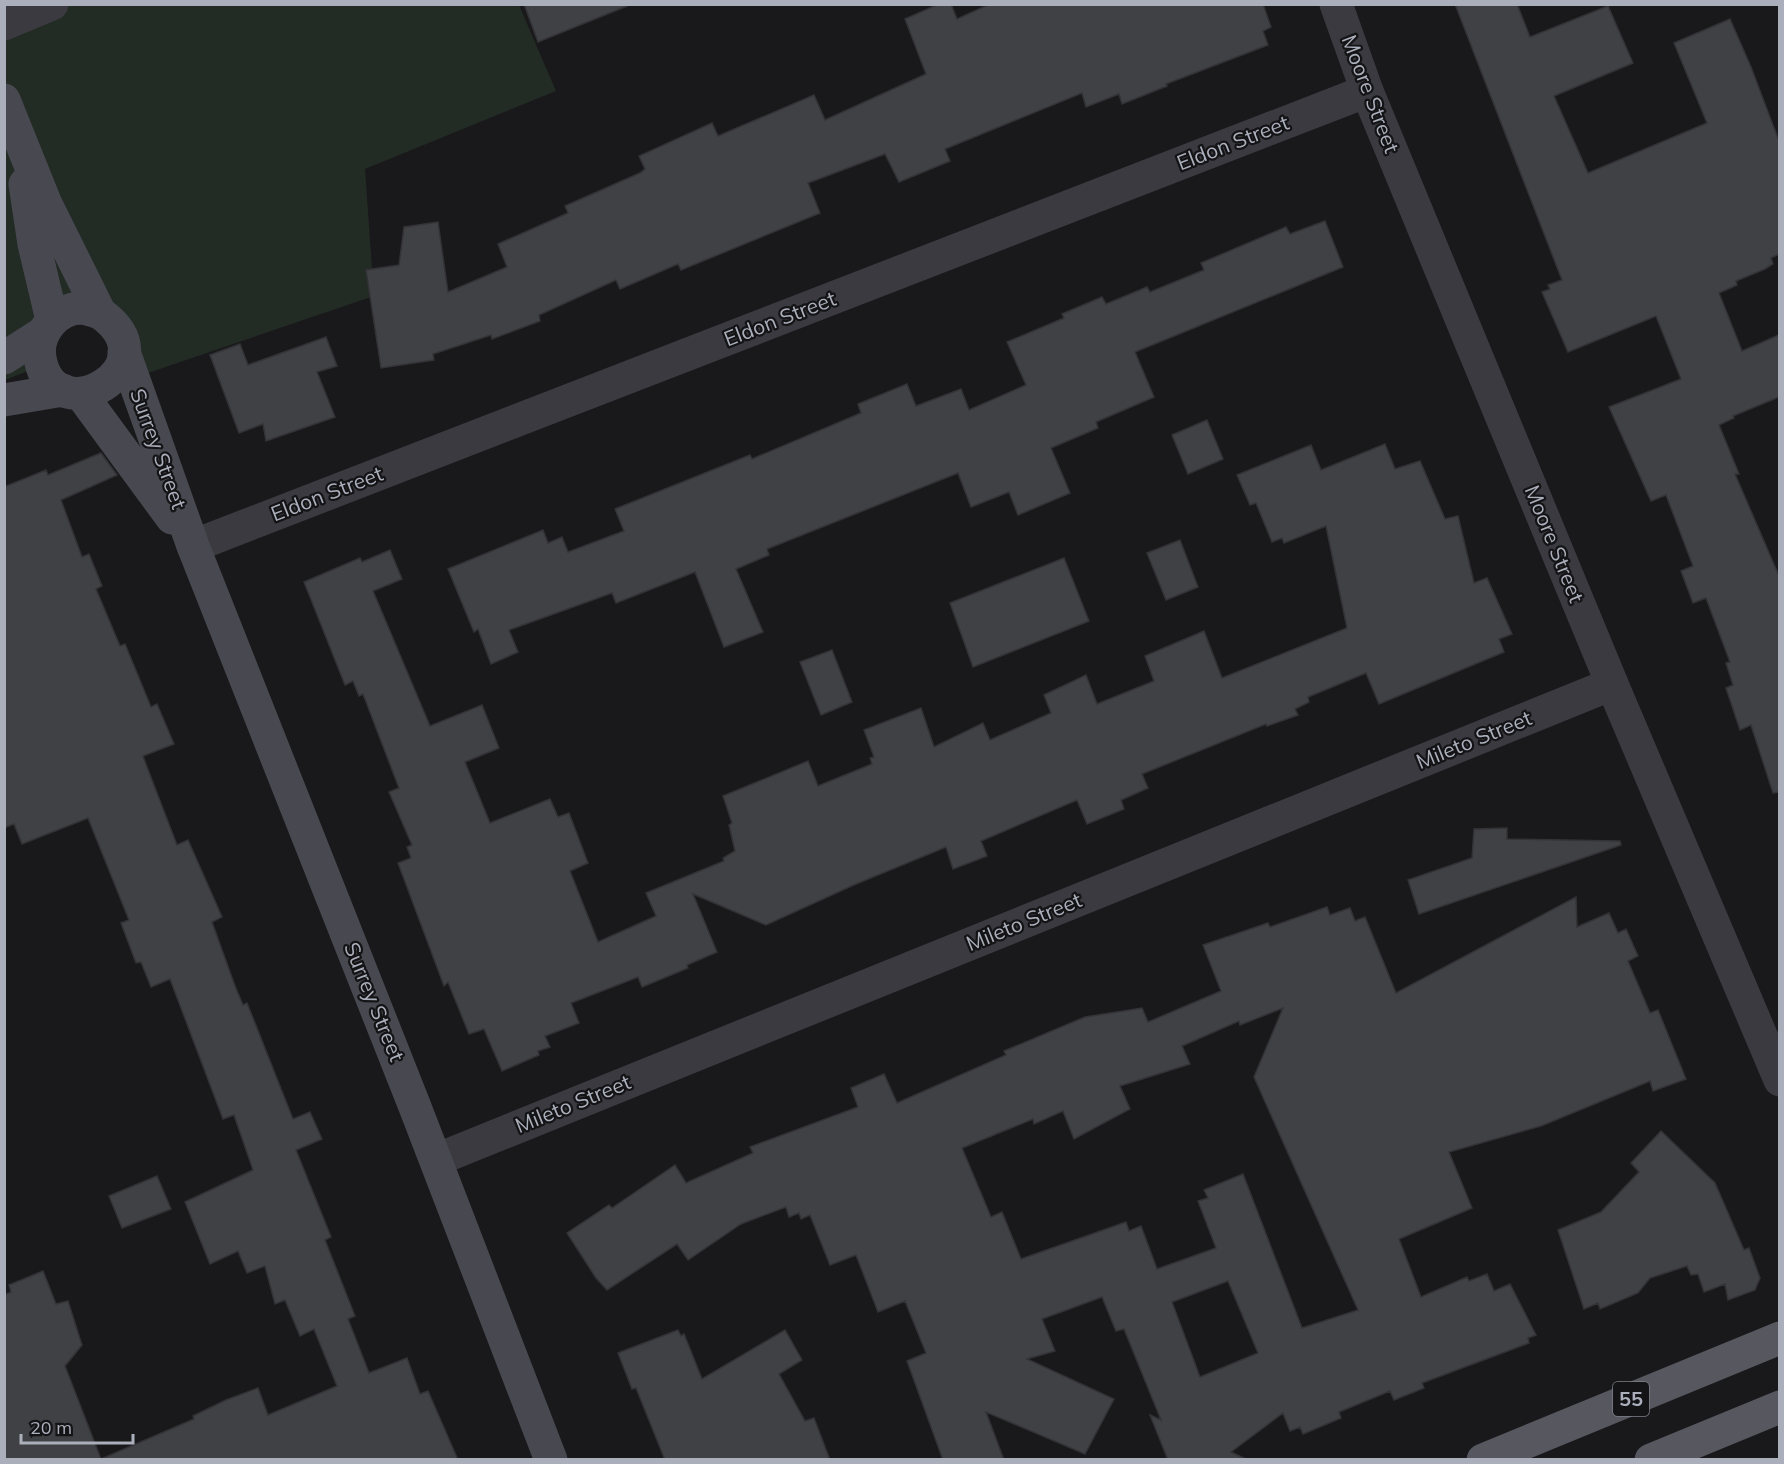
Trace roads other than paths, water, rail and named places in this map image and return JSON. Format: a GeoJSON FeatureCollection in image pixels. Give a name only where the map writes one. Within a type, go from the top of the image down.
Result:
{"type":"FeatureCollection","features":[{"type":"Feature","properties":{"kind":"main road","name":"55"},"geometry":{"type":"LineString","coordinates":[[1483,1460],[1779,1338]]}},
{"type":"Feature","properties":{"kind":"main road"},"geometry":{"type":"LineString","coordinates":[[1651,1460],[1779,1407]]}},
{"type":"Feature","properties":{"kind":"street"},"geometry":{"type":"LineString","coordinates":[[4,24],[52,4]]}},
{"type":"Feature","properties":{"kind":"street","name":"Moore Street"},"geometry":{"type":"LineString","coordinates":[[1336,4],[1367,91],[1612,684],[1779,1080]]}},
{"type":"Feature","properties":{"kind":"street","name":"Eldon Street"},"geometry":{"type":"LineString","coordinates":[[193,546],[1367,91]]}},
{"type":"Feature","properties":{"kind":"street"},"geometry":{"type":"LineString","coordinates":[[4,100],[45,202],[100,313]]}},
{"type":"Feature","properties":{"kind":"street"},"geometry":{"type":"LineString","coordinates":[[17,134],[47,327],[39,351],[41,366],[51,381],[72,392]]}},
{"type":"Feature","properties":{"kind":"street"},"geometry":{"type":"LineString","coordinates":[[4,358],[67,311],[82,308],[100,313],[112,321],[122,337],[124,352],[120,370],[111,381],[95,392],[72,392],[4,400]]}},
{"type":"Feature","properties":{"kind":"street","name":"Surrey Street"},"geometry":{"type":"LineString","coordinates":[[124,352],[193,546],[551,1460]]}},
{"type":"Feature","properties":{"kind":"street","name":"Surrey Street"},"geometry":{"type":"LineString","coordinates":[[72,392],[193,546]]}},
{"type":"Feature","properties":{"kind":"street","name":"Mileto Street"},"geometry":{"type":"LineString","coordinates":[[435,1160],[1612,684]]}}]}
